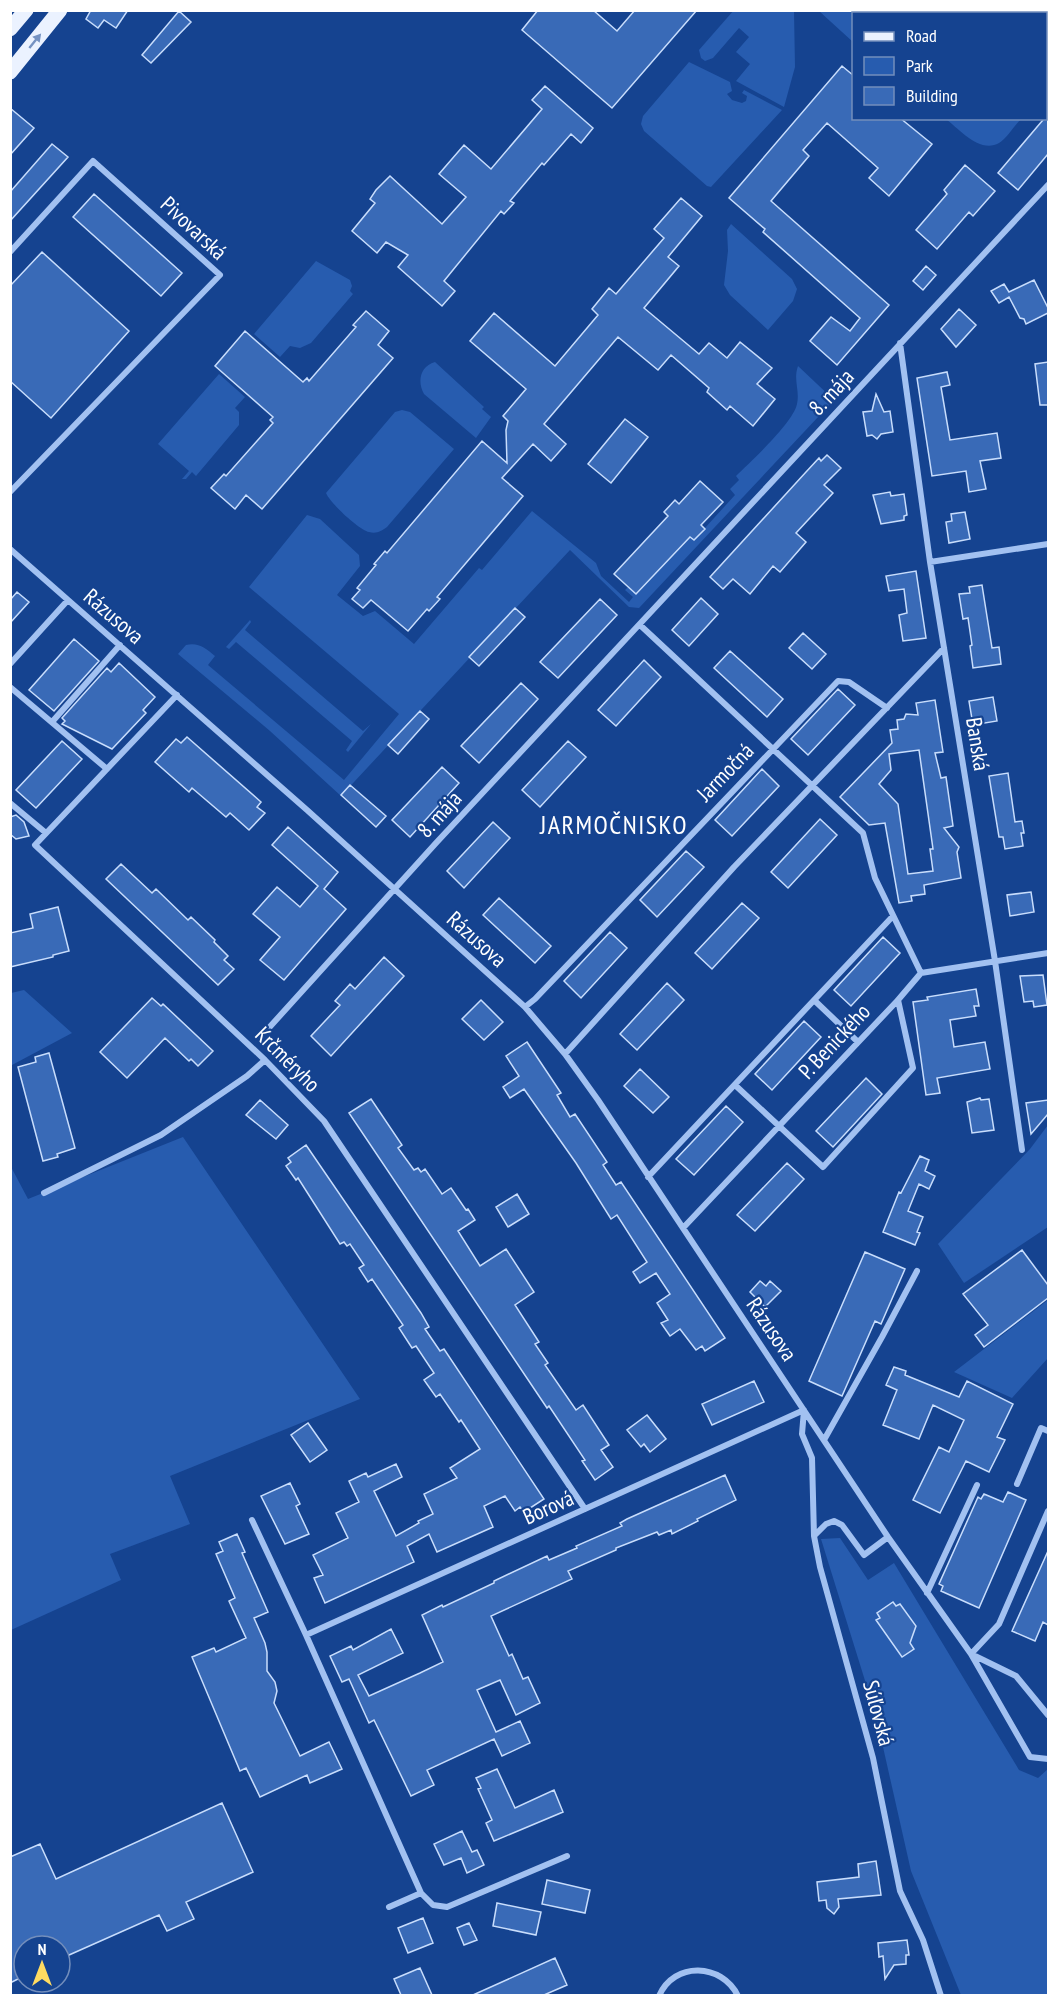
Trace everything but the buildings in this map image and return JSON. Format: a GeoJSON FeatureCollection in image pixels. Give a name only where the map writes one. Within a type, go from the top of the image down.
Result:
{"type":"FeatureCollection","features":[{"type":"Feature","properties":{"kind":"main road"},"geometry":{"type":"LineString","coordinates":[[10,29],[26,10]]}},
{"type":"Feature","properties":{"kind":"main road"},"geometry":{"type":"LineString","coordinates":[[10,72],[60,10]]}},
{"type":"Feature","properties":{"kind":"street","name":"Pivovarská"},"geometry":{"type":"LineString","coordinates":[[10,252],[93,160],[220,275],[10,492]]}},
{"type":"Feature","properties":{"kind":"street","name":"8. mája"},"geometry":{"type":"LineString","coordinates":[[267,1030],[1048,185]]}},
{"type":"Feature","properties":{"kind":"street","name":"Banská"},"geometry":{"type":"LineString","coordinates":[[900,344],[930,562],[995,961],[1022,1150]]}},
{"type":"Feature","properties":{"kind":"street"},"geometry":{"type":"LineString","coordinates":[[930,562],[1048,544]]}},
{"type":"Feature","properties":{"kind":"street","name":"Rázusova"},"geometry":{"type":"LineString","coordinates":[[10,549],[177,695],[525,1007],[565,1054],[888,1537],[971,1654],[1030,1757],[1048,1759]]}},
{"type":"Feature","properties":{"kind":"street"},"geometry":{"type":"LineString","coordinates":[[10,664],[68,600]]}},
{"type":"Feature","properties":{"kind":"street"},"geometry":{"type":"LineString","coordinates":[[639,625],[863,833],[875,878],[921,973],[1048,952]]}},
{"type":"Feature","properties":{"kind":"street"},"geometry":{"type":"LineString","coordinates":[[52,722],[120,645]]}},
{"type":"Feature","properties":{"kind":"street"},"geometry":{"type":"LineString","coordinates":[[565,1054],[734,867],[944,648]]}},
{"type":"Feature","properties":{"kind":"street","name":"Jarmočná"},"geometry":{"type":"LineString","coordinates":[[525,1007],[838,681],[849,682],[887,708]]}},
{"type":"Feature","properties":{"kind":"street"},"geometry":{"type":"LineString","coordinates":[[10,687],[107,769]]}},
{"type":"Feature","properties":{"kind":"street"},"geometry":{"type":"LineString","coordinates":[[10,803],[46,833],[177,695]]}},
{"type":"Feature","properties":{"kind":"street","name":"Krčméryho"},"geometry":{"type":"LineString","coordinates":[[46,833],[35,845],[265,1060],[324,1121],[585,1509]]}},
{"type":"Feature","properties":{"kind":"street"},"geometry":{"type":"LineString","coordinates":[[648,1176],[893,916]]}},
{"type":"Feature","properties":{"kind":"street","name":"P. Benického"},"geometry":{"type":"LineString","coordinates":[[682,1228],[921,973]]}},
{"type":"Feature","properties":{"kind":"street"},"geometry":{"type":"LineString","coordinates":[[814,1000],[858,1042]]}},
{"type":"Feature","properties":{"kind":"street"},"geometry":{"type":"LineString","coordinates":[[735,1084],[824,1167],[912,1068],[898,1000]]}},
{"type":"Feature","properties":{"kind":"street"},"geometry":{"type":"LineString","coordinates":[[44,1193],[161,1135],[247,1077],[265,1060]]}},
{"type":"Feature","properties":{"kind":"street"},"geometry":{"type":"LineString","coordinates":[[824,1440],[917,1271]]}},
{"type":"Feature","properties":{"kind":"street","name":"Borová"},"geometry":{"type":"LineString","coordinates":[[306,1635],[804,1410]]}},
{"type":"Feature","properties":{"kind":"street","name":"Súľovská"},"geometry":{"type":"LineString","coordinates":[[804,1410],[802,1434],[812,1458],[814,1536],[820,1567],[873,1758],[900,1891],[923,1940],[941,1995]]}},
{"type":"Feature","properties":{"kind":"street"},"geometry":{"type":"LineString","coordinates":[[1017,1484],[1041,1428],[1048,1431]]}},
{"type":"Feature","properties":{"kind":"street"},"geometry":{"type":"LineString","coordinates":[[927,1593],[977,1485]]}},
{"type":"Feature","properties":{"kind":"street"},"geometry":{"type":"LineString","coordinates":[[971,1654],[999,1624],[1048,1511]]}},
{"type":"Feature","properties":{"kind":"street"},"geometry":{"type":"LineString","coordinates":[[252,1520],[421,1893],[433,1905],[447,1907],[567,1856]]}},
{"type":"Feature","properties":{"kind":"street"},"geometry":{"type":"LineString","coordinates":[[814,1536],[826,1524],[834,1521],[842,1525],[864,1555],[888,1537]]}},
{"type":"Feature","properties":{"kind":"street","name":"Rázusova"},"geometry":{"type":"LineString","coordinates":[[971,1654],[1016,1676],[1048,1715]]}},
{"type":"Feature","properties":{"kind":"street"},"geometry":{"type":"LineString","coordinates":[[389,1907],[421,1893]]}},
{"type":"Feature","properties":{"kind":"street"},"geometry":{"type":"LineString","coordinates":[[659,1995],[662,1988],[672,1978],[686,1971],[700,1970],[715,1973],[728,1980],[738,1995]]}},
{"type":"Feature","properties":{"kind":"green space"},"geometry":{"type":"Polygon","coordinates":[[[734,10],[794,11],[795,67],[784,107],[736,81],[750,64],[736,52],[749,37],[739,28],[713,58],[705,61],[701,58],[699,50],[734,10]]]}},
{"type":"Feature","properties":{"kind":"green space"},"geometry":{"type":"Polygon","coordinates":[[[903,10],[957,11],[957,12],[902,12],[903,10]]]}},
{"type":"Feature","properties":{"kind":"green space"},"geometry":{"type":"Polygon","coordinates":[[[819,11],[854,12],[852,12],[852,41],[819,11]]]}},
{"type":"Feature","properties":{"kind":"green space"},"geometry":{"type":"Polygon","coordinates":[[[689,62],[730,82],[732,91],[727,94],[732,100],[742,103],[746,101],[747,96],[742,93],[744,90],[782,110],[711,187],[644,131],[641,124],[643,116],[689,62]]]}},
{"type":"Feature","properties":{"kind":"green space"},"geometry":{"type":"Polygon","coordinates":[[[947,120],[1020,120],[1002,141],[992,146],[970,139],[947,120]]]}},
{"type":"Feature","properties":{"kind":"green space"},"geometry":{"type":"Polygon","coordinates":[[[731,224],[792,279],[797,289],[793,301],[768,330],[730,295],[724,285],[728,251],[727,230],[731,224]]]}},
{"type":"Feature","properties":{"kind":"green space"},"geometry":{"type":"Polygon","coordinates":[[[316,261],[350,280],[352,286],[350,291],[353,294],[311,343],[300,348],[290,346],[280,357],[254,334],[316,261]]]}},
{"type":"Feature","properties":{"kind":"green space"},"geometry":{"type":"Polygon","coordinates":[[[435,362],[484,407],[482,409],[491,417],[476,438],[424,394],[421,375],[426,367],[435,362]]]}},
{"type":"Feature","properties":{"kind":"green space"},"geometry":{"type":"Polygon","coordinates":[[[798,366],[834,400],[639,608],[629,607],[570,550],[341,796],[270,731],[178,654],[190,644],[202,646],[208,650],[215,656],[208,665],[344,780],[399,714],[249,587],[307,515],[320,519],[359,555],[360,566],[337,595],[363,616],[375,611],[414,644],[479,568],[482,570],[532,511],[596,563],[601,576],[629,602],[633,597],[625,590],[628,587],[636,594],[690,537],[694,540],[735,495],[730,489],[739,480],[736,476],[771,442],[788,421],[797,404],[798,366]]]}},
{"type":"Feature","properties":{"kind":"green space"},"geometry":{"type":"Polygon","coordinates":[[[219,374],[245,397],[235,408],[239,412],[239,425],[196,476],[192,472],[186,479],[182,479],[189,471],[158,444],[219,374]]]}},
{"type":"Feature","properties":{"kind":"green space"},"geometry":{"type":"Polygon","coordinates":[[[402,410],[410,412],[454,449],[387,527],[381,531],[369,532],[345,516],[326,493],[395,412],[402,410]]]}},
{"type":"Feature","properties":{"kind":"green space"},"geometry":{"type":"Polygon","coordinates":[[[250,620],[245,630],[363,731],[371,724],[348,752],[346,750],[352,741],[236,642],[229,649],[226,647],[250,620]]]}},
{"type":"Feature","properties":{"kind":"green space"},"geometry":{"type":"Polygon","coordinates":[[[24,990],[72,1033],[12,1065],[11,1076],[11,993],[24,990]]]}},
{"type":"Feature","properties":{"kind":"green space"},"geometry":{"type":"Polygon","coordinates":[[[1048,1125],[1048,1227],[964,1283],[938,1244],[1030,1149],[1048,1125]]]}},
{"type":"Feature","properties":{"kind":"green space"},"geometry":{"type":"Polygon","coordinates":[[[183,1137],[360,1399],[170,1476],[190,1524],[110,1554],[121,1580],[11,1630],[10,1165],[28,1199],[183,1137]]]}},
{"type":"Feature","properties":{"kind":"green space"},"geometry":{"type":"Polygon","coordinates":[[[1048,1300],[1048,1358],[1012,1398],[954,1372],[1048,1300]]]}},
{"type":"Feature","properties":{"kind":"green space"},"geometry":{"type":"Polygon","coordinates":[[[840,1538],[868,1580],[894,1563],[1019,1770],[1038,1778],[1048,1769],[1048,1995],[961,1995],[911,1871],[876,1716],[821,1539],[840,1538]]]}},
{"type":"Feature","properties":{"kind":"district","name":"JARMOČNISKO"},"geometry":{"type":"Point","coordinates":[614,825]}}]}
